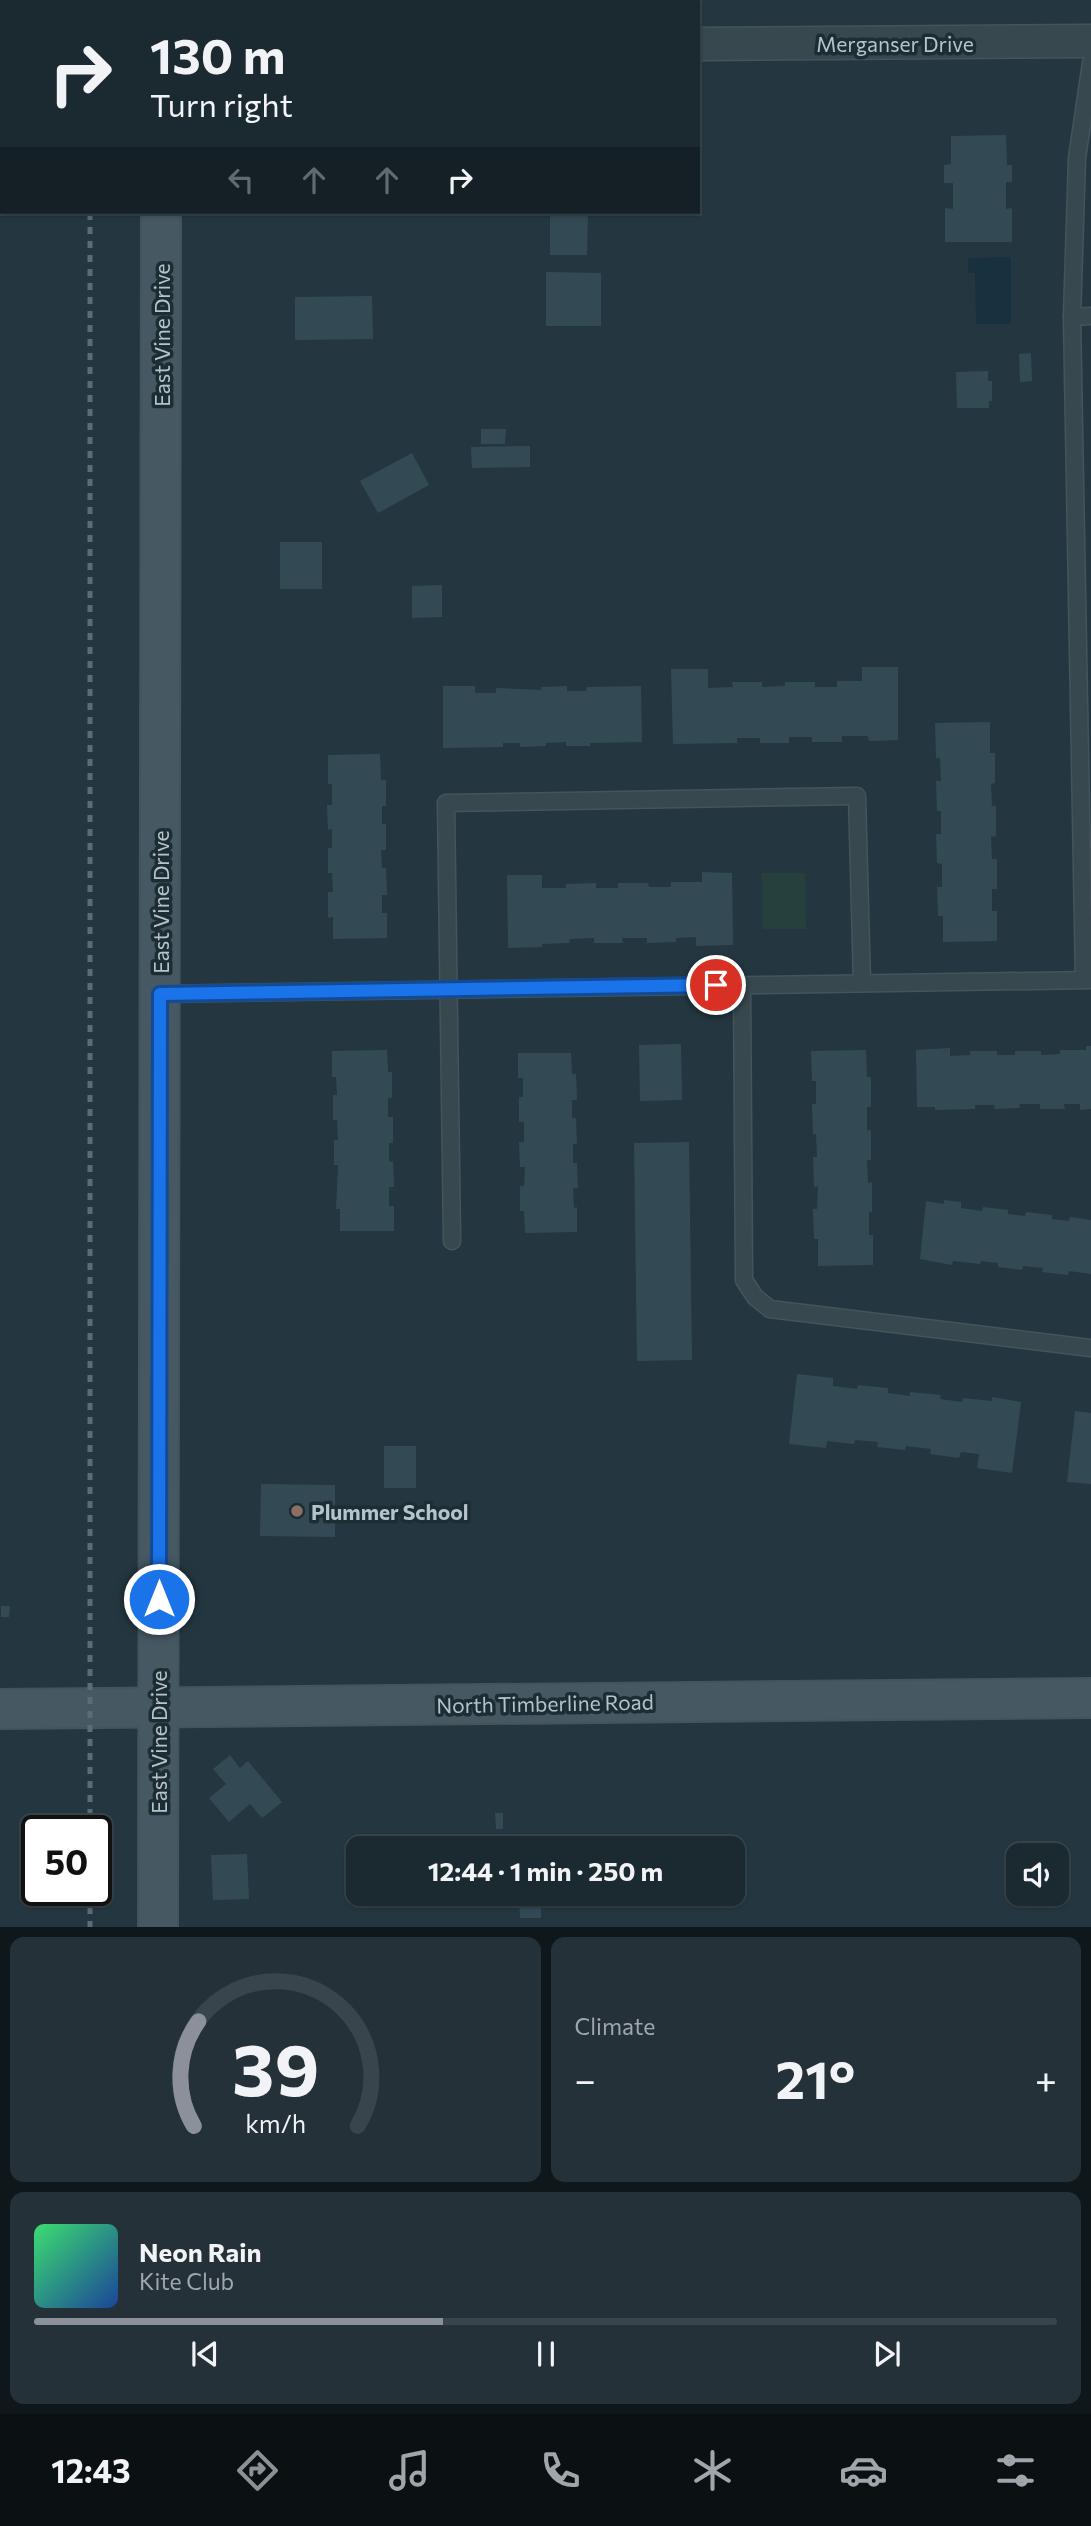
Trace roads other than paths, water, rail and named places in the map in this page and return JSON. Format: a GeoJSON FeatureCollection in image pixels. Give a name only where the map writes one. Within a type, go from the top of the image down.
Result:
{"type":"FeatureCollection","features":[{"type":"Feature","properties":{"kind":"main road","name":"East Vine Drive"},"geometry":{"type":"LineString","coordinates":[[158,1927],[161,214]]}},
{"type":"Feature","properties":{"kind":"main road","name":"North Timberline Road"},"geometry":{"type":"LineString","coordinates":[[0,1709],[1091,1698]]}},
{"type":"Feature","properties":{"kind":"street","name":"Merganser Drive"},"geometry":{"type":"LineString","coordinates":[[700,44],[1091,41]]}},
{"type":"Feature","properties":{"kind":"lane"},"geometry":{"type":"LineString","coordinates":[[160,994],[1087,980],[1085,686],[1072,317],[1077,158],[1091,64]]}},
{"type":"Feature","properties":{"kind":"lane"},"geometry":{"type":"LineString","coordinates":[[1072,317],[1091,316]]}},
{"type":"Feature","properties":{"kind":"lane"},"geometry":{"type":"LineString","coordinates":[[452,1241],[446,803],[857,796],[862,983]]}},
{"type":"Feature","properties":{"kind":"lane"},"geometry":{"type":"LineString","coordinates":[[742,985],[744,1280],[755,1297],[769,1309],[1091,1348]]}},
{"type":"Feature","properties":{"kind":"water"},"geometry":{"type":"Polygon","coordinates":[[[1011,257],[1011,324],[976,324],[975,273],[968,273],[968,258],[1011,257]]]}},
{"type":"Feature","properties":{"kind":"railway"},"geometry":{"type":"LineString","coordinates":[[90,214],[90,1815]]}},
{"type":"Feature","properties":{"kind":"railway"},"geometry":{"type":"LineString","coordinates":[[90,1906],[90,1927]]}},
{"type":"Feature","properties":{"kind":"place","name":"Plummer School"},"geometry":{"type":"Point","coordinates":[297,1511]}}]}
